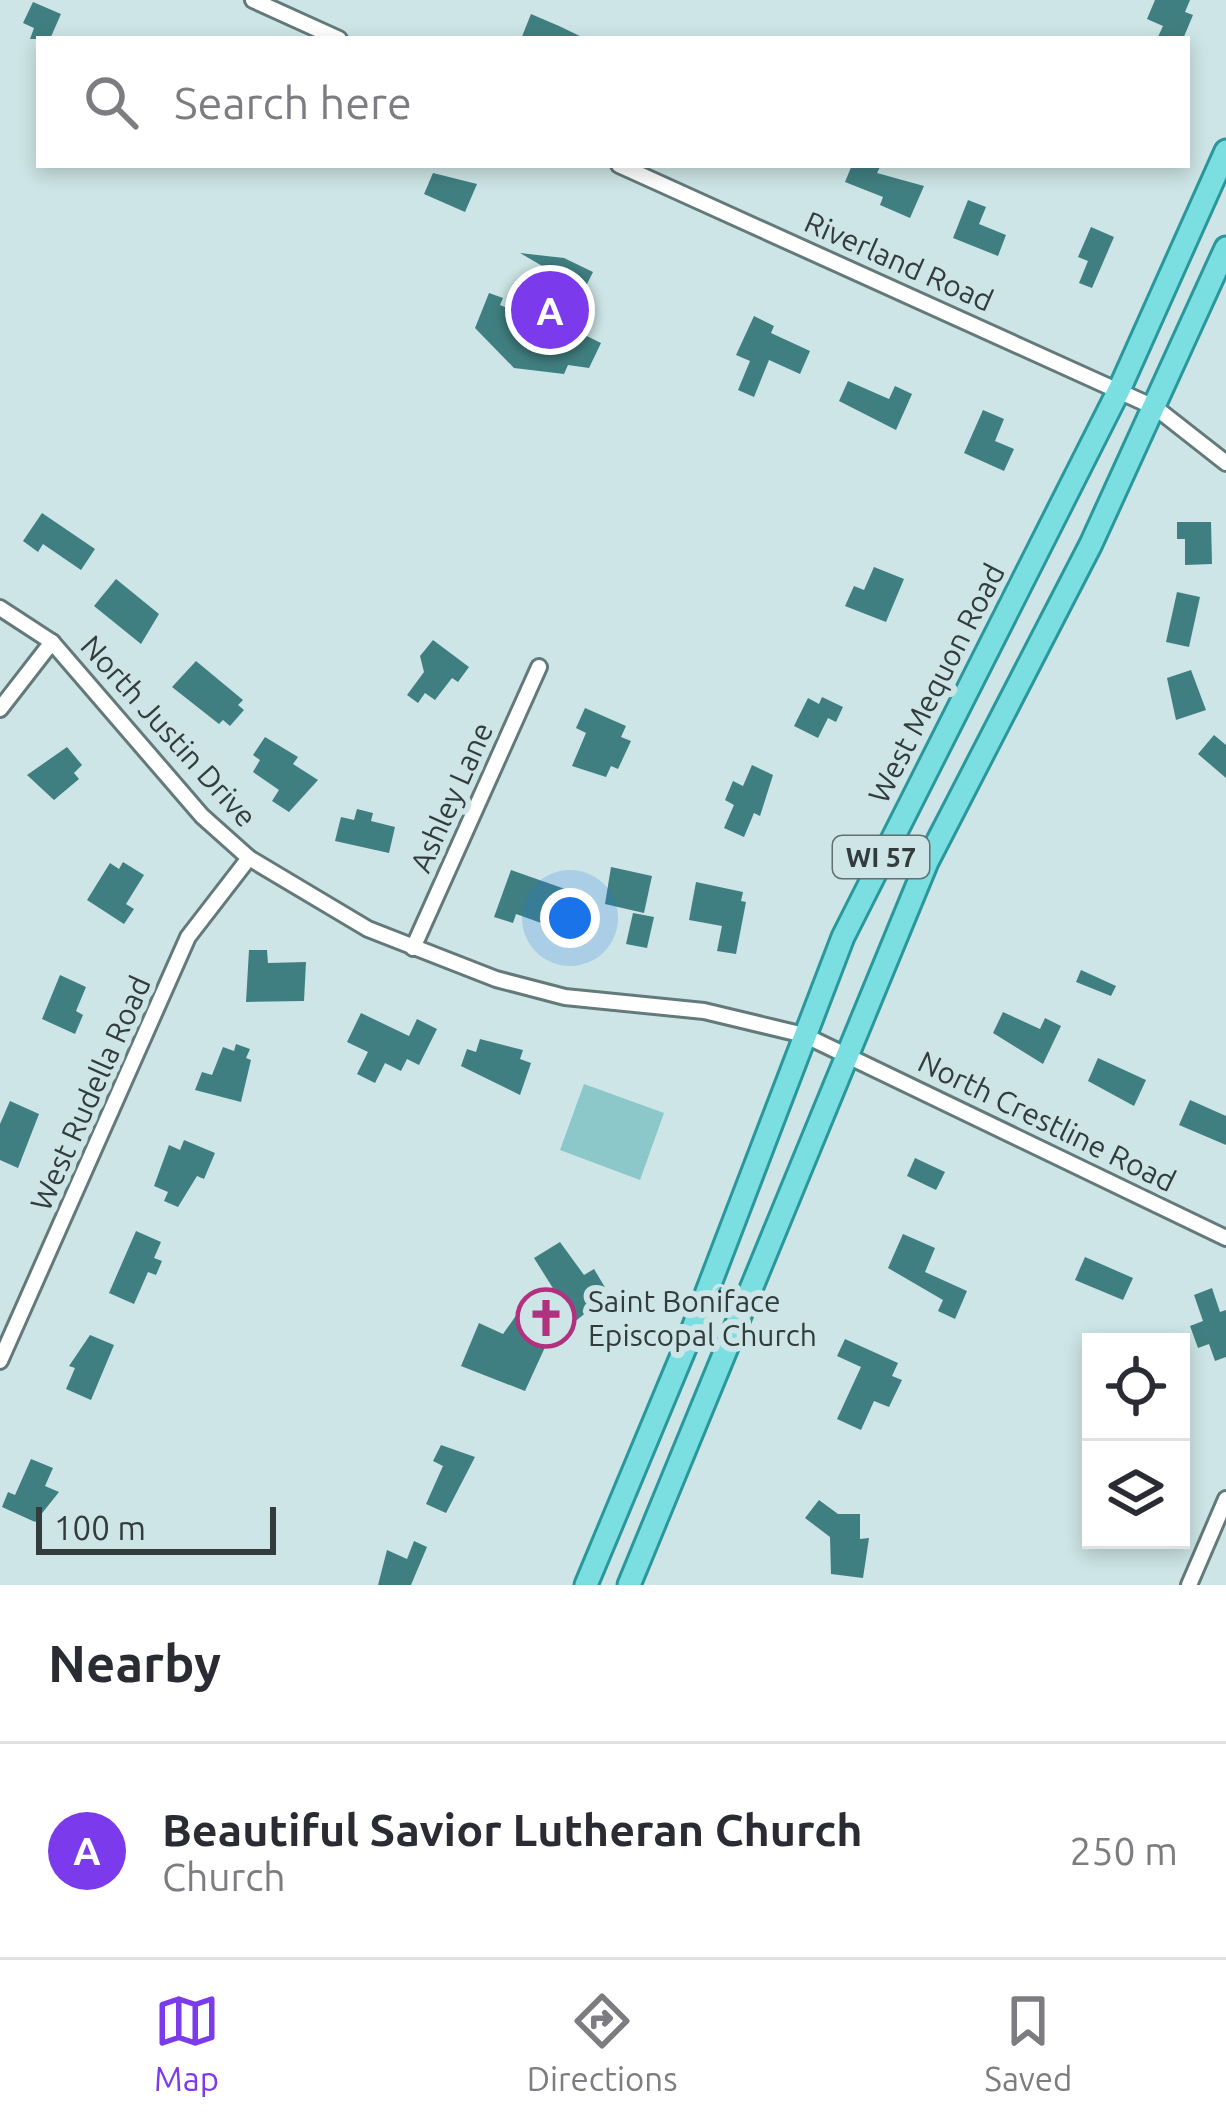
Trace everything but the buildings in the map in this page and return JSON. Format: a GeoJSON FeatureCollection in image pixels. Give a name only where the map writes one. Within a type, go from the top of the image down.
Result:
{"type":"FeatureCollection","features":[{"type":"Feature","properties":{"kind":"main road","name":"West Mequon Road"},"geometry":{"type":"LineString","coordinates":[[586,1585],[670,1386],[804,1035],[904,808],[1119,390],[1226,151]]}},
{"type":"Feature","properties":{"kind":"main road","name":"WI 57"},"geometry":{"type":"LineString","coordinates":[[629,1585],[927,862],[1156,408],[1226,248]]}},
{"type":"Feature","properties":{"kind":"street"},"geometry":{"type":"LineString","coordinates":[[253,0],[332,36]]}},
{"type":"Feature","properties":{"kind":"street","name":"Riverland Road"},"geometry":{"type":"LineString","coordinates":[[626,168],[1156,408],[1226,463]]}},
{"type":"Feature","properties":{"kind":"street","name":"North Justin Drive"},"geometry":{"type":"LineString","coordinates":[[0,608],[52,642],[202,816],[249,858],[318,903],[413,948],[565,997],[704,1011],[804,1035],[845,1053]]}},
{"type":"Feature","properties":{"kind":"street"},"geometry":{"type":"LineString","coordinates":[[0,710],[52,642]]}},
{"type":"Feature","properties":{"kind":"street","name":"Ashley Lane"},"geometry":{"type":"LineString","coordinates":[[413,948],[539,668]]}},
{"type":"Feature","properties":{"kind":"street","name":"West Rudella Road"},"geometry":{"type":"LineString","coordinates":[[0,1361],[188,937],[249,858]]}},
{"type":"Feature","properties":{"kind":"street","name":"North Crestline Road"},"geometry":{"type":"LineString","coordinates":[[845,1053],[1226,1238]]}},
{"type":"Feature","properties":{"kind":"street"},"geometry":{"type":"LineString","coordinates":[[1190,1585],[1226,1499]]}},
{"type":"Feature","properties":{"kind":"shaded area"},"geometry":{"type":"Polygon","coordinates":[[[584,1084],[664,1113],[640,1180],[560,1150],[584,1084]]]}},
{"type":"Feature","properties":{"kind":"place","name":"Beautiful Savior Lutheran Church"},"geometry":{"type":"Point","coordinates":[550,310]}},
{"type":"Feature","properties":{"kind":"place","name":"Saint Boniface Episcopal Church"},"geometry":{"type":"Point","coordinates":[546,1318]}}]}
